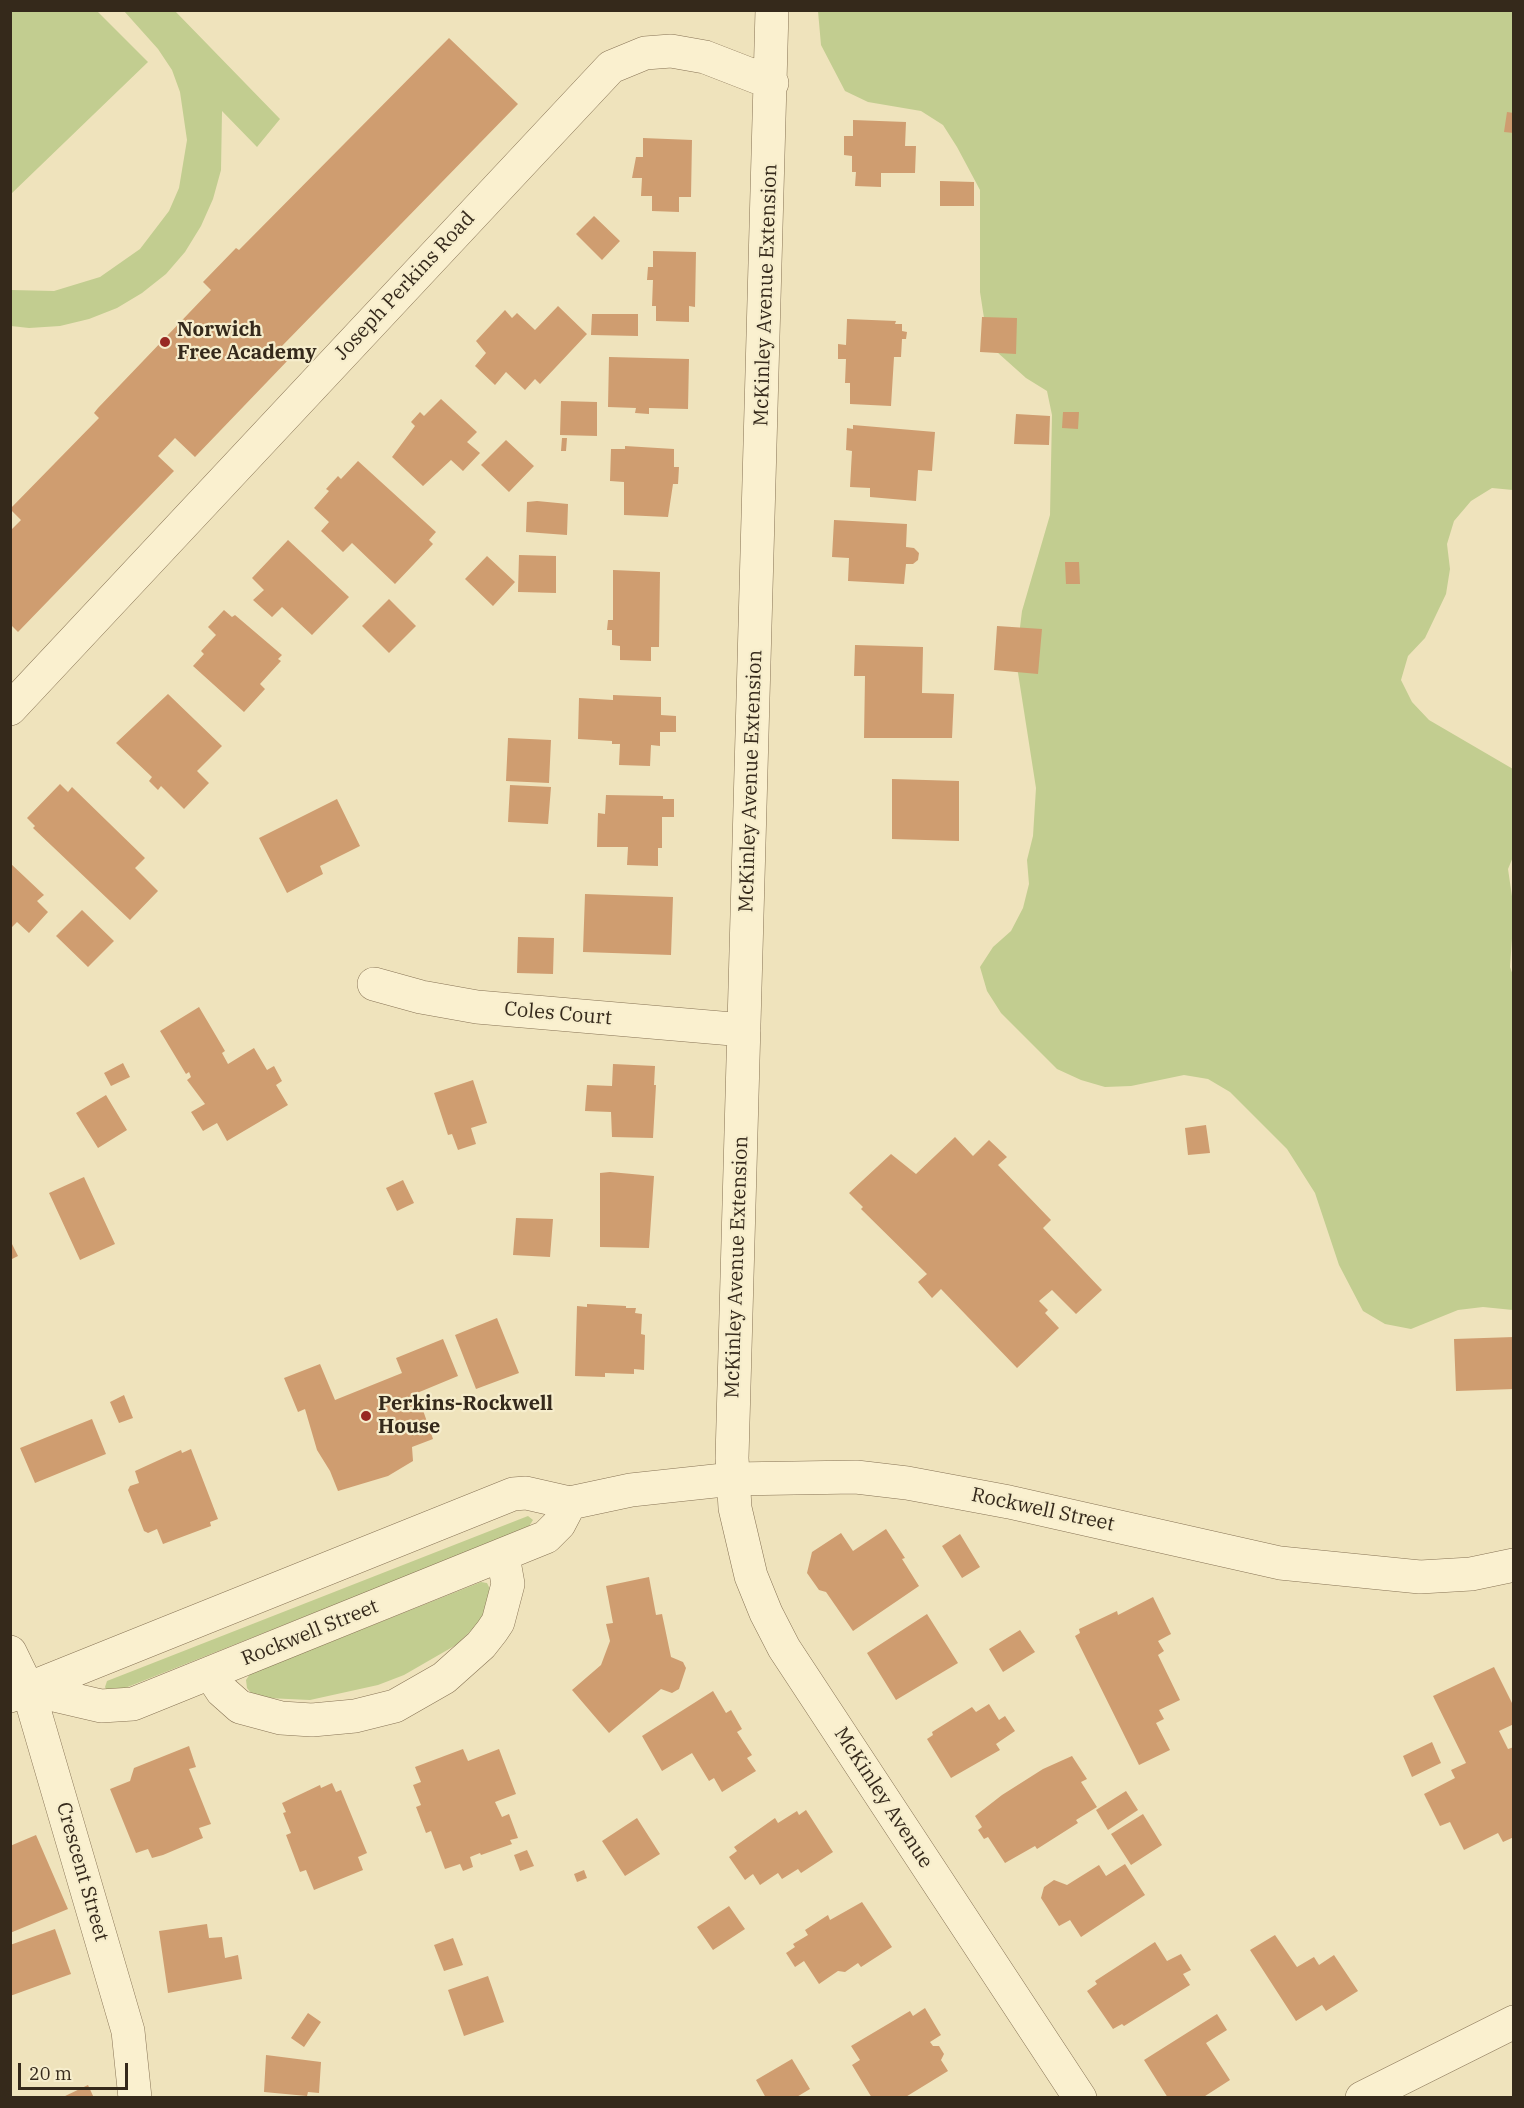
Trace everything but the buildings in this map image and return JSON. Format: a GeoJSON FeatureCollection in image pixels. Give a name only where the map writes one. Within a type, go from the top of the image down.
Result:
{"type":"FeatureCollection","features":[{"type":"Feature","properties":{"kind":"street","name":"McKinley Avenue Extension"},"geometry":{"type":"LineString","coordinates":[[733,1479],[772,83],[772,10]]}},
{"type":"Feature","properties":{"kind":"street","name":"Joseph Perkins Road"},"geometry":{"type":"LineString","coordinates":[[10,709],[588,89],[620,61],[658,51],[705,57],[772,83]]}},
{"type":"Feature","properties":{"kind":"street","name":"Coles Court"},"geometry":{"type":"LineString","coordinates":[[374,984],[421,997],[477,1007],[744,1030]]}},
{"type":"Feature","properties":{"kind":"street","name":"Rockwell Street"},"geometry":{"type":"LineString","coordinates":[[19,1693],[498,1499],[526,1493],[570,1503],[631,1490],[733,1479],[838,1476],[907,1483],[1081,1518],[1250,1558],[1383,1575],[1446,1576],[1514,1565]]}},
{"type":"Feature","properties":{"kind":"street","name":"McKinley Avenue"},"geometry":{"type":"LineString","coordinates":[[733,1479],[741,1538],[751,1576],[784,1648],[1080,2097]]}},
{"type":"Feature","properties":{"kind":"street","name":"Rockwell Street"},"geometry":{"type":"LineString","coordinates":[[19,1693],[119,1707],[133,1704],[502,1556],[554,1532],[570,1503]]}},
{"type":"Feature","properties":{"kind":"street"},"geometry":{"type":"LineString","coordinates":[[210,1673],[222,1691],[240,1707],[281,1718],[312,1720],[346,1718],[395,1706],[444,1678],[465,1660],[492,1631],[504,1605],[508,1584],[502,1556]]}},
{"type":"Feature","properties":{"kind":"street","name":"Crescent Street"},"geometry":{"type":"LineString","coordinates":[[10,1652],[19,1693],[128,2031],[135,2097]]}},
{"type":"Feature","properties":{"kind":"street"},"geometry":{"type":"LineString","coordinates":[[1362,2097],[1514,2022]]}},
{"type":"Feature","properties":{"kind":"green space"},"geometry":{"type":"Polygon","coordinates":[[[11,10],[97,11],[148,62],[11,194],[11,10]]]}},
{"type":"Feature","properties":{"kind":"green space"},"geometry":{"type":"Polygon","coordinates":[[[124,11],[175,11],[280,119],[257,147],[222,111],[221,170],[213,199],[201,226],[185,252],[166,274],[142,293],[117,308],[89,319],[60,326],[29,328],[11,326],[11,290],[54,291],[100,277],[140,249],[169,211],[179,188],[187,140],[180,92],[172,70],[158,49],[124,11]]]}},
{"type":"Feature","properties":{"kind":"green space"},"geometry":{"type":"Polygon","coordinates":[[[818,11],[1513,11],[1513,490],[1492,488],[1471,501],[1454,521],[1447,544],[1450,569],[1446,594],[1425,638],[1408,656],[1401,680],[1412,702],[1429,720],[1513,769],[1513,857],[1508,869],[1514,910],[1510,967],[1514,978],[1513,1310],[1483,1307],[1458,1310],[1411,1329],[1385,1324],[1363,1311],[1339,1265],[1315,1193],[1287,1149],[1230,1092],[1208,1079],[1184,1075],[1131,1086],[1105,1087],[1081,1080],[1057,1069],[1001,1013],[987,991],[980,967],[993,947],[1011,931],[1023,908],[1029,884],[1027,860],[1033,836],[1036,788],[1016,660],[1022,611],[1050,515],[1052,415],[1047,391],[1026,378],[988,344],[980,292],[980,190],[957,147],[943,125],[921,111],[868,102],[845,91],[821,45],[818,11]]]}},
{"type":"Feature","properties":{"kind":"green space"},"geometry":{"type":"Polygon","coordinates":[[[528,1516],[533,1520],[528,1528],[115,1692],[107,1691],[105,1687],[107,1681],[528,1516]]]}},
{"type":"Feature","properties":{"kind":"green space"},"geometry":{"type":"Polygon","coordinates":[[[481,1582],[487,1583],[491,1591],[488,1609],[478,1624],[456,1645],[404,1675],[378,1685],[310,1700],[267,1698],[251,1693],[247,1688],[246,1680],[250,1674],[481,1582]]]}},
{"type":"Feature","properties":{"kind":"place","name":"Norwich Free Academy"},"geometry":{"type":"Point","coordinates":[165,342]}},
{"type":"Feature","properties":{"kind":"place","name":"Perkins-Rockwell House"},"geometry":{"type":"Point","coordinates":[366,1416]}}]}
